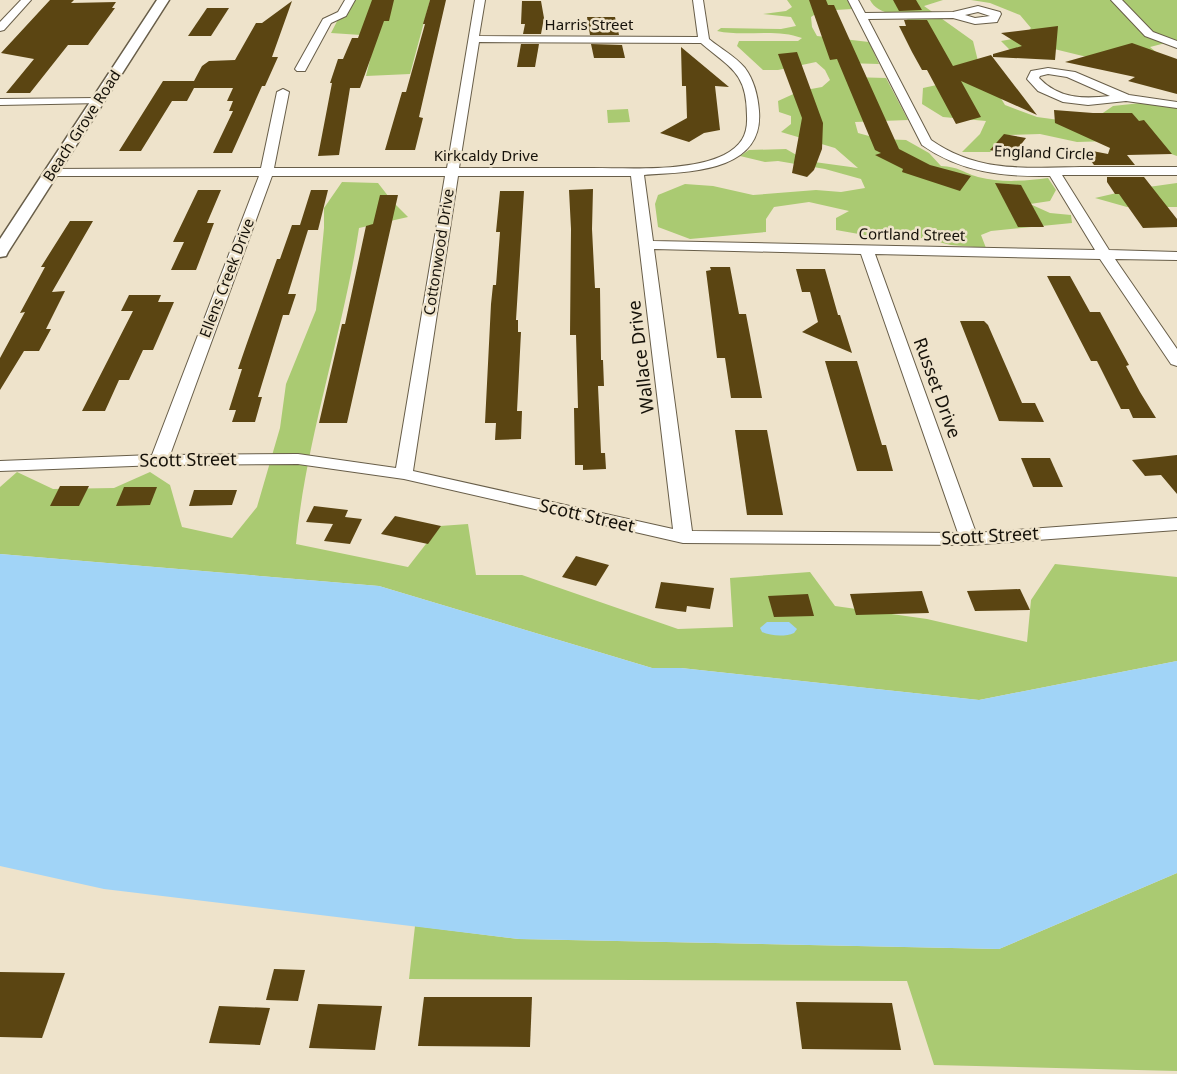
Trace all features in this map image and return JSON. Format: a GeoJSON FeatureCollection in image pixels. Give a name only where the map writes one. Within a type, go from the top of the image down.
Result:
{"type":"FeatureCollection","features":[{"type":"Feature","properties":{"kind":"street"},"geometry":{"type":"LineString","coordinates":[[0,28],[26,0]]}},
{"type":"Feature","properties":{"kind":"street","name":"Beach Grove Road"},"geometry":{"type":"LineString","coordinates":[[0,252],[163,0]]}},
{"type":"Feature","properties":{"kind":"street"},"geometry":{"type":"LineString","coordinates":[[301,70],[327,21],[342,14],[350,0]]}},
{"type":"Feature","properties":{"kind":"street","name":"Cottonwood Drive"},"geometry":{"type":"LineString","coordinates":[[404,474],[480,0]]}},
{"type":"Feature","properties":{"kind":"street"},"geometry":{"type":"LineString","coordinates":[[698,0],[704,40]]}},
{"type":"Feature","properties":{"kind":"street","name":"England Circle"},"geometry":{"type":"LineString","coordinates":[[853,0],[926,142],[936,151],[956,160],[984,168],[1020,172],[1177,171]]}},
{"type":"Feature","properties":{"kind":"street"},"geometry":{"type":"LineString","coordinates":[[1116,0],[1149,34],[1177,45]]}},
{"type":"Feature","properties":{"kind":"street"},"geometry":{"type":"LineString","coordinates":[[862,16],[954,15]]}},
{"type":"Feature","properties":{"kind":"street","name":"Harris Street"},"geometry":{"type":"LineString","coordinates":[[474,39],[704,40]]}},
{"type":"Feature","properties":{"kind":"street","name":"Kirkcaldy Drive"},"geometry":{"type":"LineString","coordinates":[[53,172],[637,172],[696,166],[726,159],[740,149],[751,137],[753,118],[751,88],[741,70],[704,40]]}},
{"type":"Feature","properties":{"kind":"street"},"geometry":{"type":"LineString","coordinates":[[1126,98],[1095,101],[1069,100],[1048,93],[1033,78],[1035,73],[1044,70],[1067,72],[1077,75],[1100,89],[1126,98],[1177,105]]}},
{"type":"Feature","properties":{"kind":"street","name":"Ellens Creek Drive"},"geometry":{"type":"LineString","coordinates":[[159,460],[267,172],[282,92]]}},
{"type":"Feature","properties":{"kind":"street"},"geometry":{"type":"LineString","coordinates":[[0,102],[97,101]]}},
{"type":"Feature","properties":{"kind":"street","name":"Wallace Drive"},"geometry":{"type":"LineString","coordinates":[[637,172],[683,537]]}},
{"type":"Feature","properties":{"kind":"street"},"geometry":{"type":"LineString","coordinates":[[1054,172],[1105,255],[1177,361]]}},
{"type":"Feature","properties":{"kind":"street","name":"Cortland Street"},"geometry":{"type":"LineString","coordinates":[[647,245],[1177,256]]}},
{"type":"Feature","properties":{"kind":"street","name":"Russet Drive"},"geometry":{"type":"LineString","coordinates":[[867,250],[969,539]]}},
{"type":"Feature","properties":{"kind":"street","name":"Scott Street"},"geometry":{"type":"LineString","coordinates":[[0,466],[159,460],[298,459],[404,474],[683,537],[969,539],[1177,524]]}},
{"type":"Feature","properties":{"kind":"green space"},"geometry":{"type":"Polygon","coordinates":[[[348,0],[430,0],[410,74],[366,76],[376,36],[331,33],[348,0]]]}},
{"type":"Feature","properties":{"kind":"green space"},"geometry":{"type":"Polygon","coordinates":[[[787,0],[847,0],[852,9],[820,11],[811,17],[812,27],[817,36],[869,42],[879,64],[845,63],[850,77],[886,78],[908,120],[855,122],[858,133],[880,139],[906,140],[929,153],[941,166],[978,177],[1013,181],[1048,178],[1056,190],[1050,201],[1030,204],[1050,213],[1071,215],[1072,223],[991,231],[981,235],[986,248],[951,245],[913,236],[876,237],[836,230],[836,218],[849,211],[809,202],[774,207],[766,219],[766,232],[690,239],[658,227],[655,204],[658,195],[685,184],[713,186],[753,195],[816,190],[841,192],[865,188],[861,179],[825,169],[778,161],[765,162],[740,156],[749,150],[786,149],[807,161],[858,168],[835,148],[781,132],[791,124],[791,116],[779,112],[778,101],[800,91],[822,87],[830,80],[825,70],[816,62],[778,70],[763,70],[737,46],[739,41],[798,41],[802,38],[771,33],[728,33],[717,31],[721,28],[781,29],[796,26],[791,17],[763,14],[786,11],[792,7],[787,0]]]}},
{"type":"Feature","properties":{"kind":"green space"},"geometry":{"type":"Polygon","coordinates":[[[870,0],[943,0],[924,6],[973,41],[978,61],[1005,105],[1037,117],[1074,122],[1097,117],[1113,106],[1150,102],[1177,106],[1177,156],[1145,145],[1109,141],[1077,142],[1040,134],[1008,135],[990,152],[962,152],[980,134],[986,121],[943,117],[922,104],[923,88],[955,81],[914,24],[909,20],[884,12],[870,0]]]}},
{"type":"Feature","properties":{"kind":"green space"},"geometry":{"type":"Polygon","coordinates":[[[971,0],[1177,0],[1177,40],[1150,47],[1162,57],[1087,57],[1050,48],[1010,50],[1001,41],[1023,37],[1031,28],[1020,15],[990,3],[971,0]]]}},
{"type":"Feature","properties":{"kind":"green space"},"geometry":{"type":"Polygon","coordinates":[[[628,109],[630,122],[608,123],[607,110],[628,109]]]}},
{"type":"Feature","properties":{"kind":"green space"},"geometry":{"type":"Polygon","coordinates":[[[342,182],[378,183],[408,217],[359,228],[344,307],[308,465],[296,544],[408,567],[440,526],[468,524],[476,575],[522,575],[678,629],[733,627],[730,578],[810,572],[835,606],[927,619],[1027,642],[1031,600],[1055,564],[1177,577],[1177,661],[979,700],[681,668],[652,668],[379,586],[0,554],[0,487],[17,472],[53,489],[114,488],[150,472],[170,485],[182,527],[232,538],[257,507],[280,428],[286,384],[316,310],[324,228],[324,208],[342,182]]]}},
{"type":"Feature","properties":{"kind":"green space"},"geometry":{"type":"Polygon","coordinates":[[[1177,183],[1177,207],[1127,207],[1095,198],[1134,189],[1177,183]]]}},
{"type":"Feature","properties":{"kind":"green space"},"geometry":{"type":"Polygon","coordinates":[[[1177,873],[1177,1071],[934,1065],[907,981],[409,979],[415,926],[519,939],[999,949],[1177,873]]]}},
{"type":"Feature","properties":{"kind":"water"},"geometry":{"type":"Polygon","coordinates":[[[0,554],[379,586],[652,668],[681,668],[979,700],[1177,661],[1177,873],[999,949],[519,939],[104,889],[0,866],[0,554]]]}},
{"type":"Feature","properties":{"kind":"water"},"geometry":{"type":"Polygon","coordinates":[[[767,622],[789,622],[797,629],[794,633],[778,636],[762,632],[760,628],[767,622]]]}},
{"type":"Feature","properties":{"kind":"building"},"geometry":{"type":"Polygon","coordinates":[[[50,0],[74,0],[71,3],[116,2],[112,8],[115,8],[88,45],[68,45],[30,93],[6,93],[34,59],[1,53],[50,0]]]}},
{"type":"Feature","properties":{"kind":"building"},"geometry":{"type":"Polygon","coordinates":[[[372,0],[394,0],[389,21],[384,21],[360,88],[350,88],[339,155],[318,156],[332,83],[330,83],[338,59],[343,59],[352,38],[358,38],[372,0]]]}},
{"type":"Feature","properties":{"kind":"building"},"geometry":{"type":"Polygon","coordinates":[[[430,0],[446,0],[419,117],[423,118],[415,150],[385,150],[402,92],[406,92],[430,0]]]}},
{"type":"Feature","properties":{"kind":"building"},"geometry":{"type":"Polygon","coordinates":[[[809,0],[826,0],[828,5],[834,5],[899,149],[930,165],[971,176],[960,191],[902,172],[903,169],[875,155],[881,153],[875,150],[837,59],[830,60],[809,0]]]}},
{"type":"Feature","properties":{"kind":"building"},"geometry":{"type":"Polygon","coordinates":[[[893,0],[916,0],[922,10],[899,11],[893,0]]]}},
{"type":"Feature","properties":{"kind":"building"},"geometry":{"type":"Polygon","coordinates":[[[292,1],[272,57],[278,57],[265,86],[262,86],[232,153],[213,153],[233,111],[229,111],[233,101],[227,101],[233,88],[194,88],[187,101],[172,101],[141,151],[119,151],[163,81],[194,81],[202,66],[209,61],[235,60],[256,23],[262,23],[292,1]]]}},
{"type":"Feature","properties":{"kind":"building"},"geometry":{"type":"Polygon","coordinates":[[[522,1],[541,1],[544,18],[541,34],[523,34],[525,24],[521,24],[522,1]]]}},
{"type":"Feature","properties":{"kind":"building"},"geometry":{"type":"Polygon","coordinates":[[[207,8],[229,8],[211,36],[188,36],[207,8]]]}},
{"type":"Feature","properties":{"kind":"building"},"geometry":{"type":"Polygon","coordinates":[[[587,17],[615,17],[619,35],[590,35],[587,17]]]}},
{"type":"Feature","properties":{"kind":"building"},"geometry":{"type":"Polygon","coordinates":[[[904,20],[927,20],[953,66],[991,55],[1037,115],[961,81],[981,117],[956,124],[927,70],[922,70],[899,26],[906,26],[904,20]]]}},
{"type":"Feature","properties":{"kind":"building"},"geometry":{"type":"Polygon","coordinates":[[[1058,26],[1055,60],[993,57],[993,54],[1022,46],[1001,33],[1058,26]]]}},
{"type":"Feature","properties":{"kind":"building"},"geometry":{"type":"Polygon","coordinates":[[[1132,43],[1177,59],[1177,94],[1128,81],[1135,77],[1065,62],[1132,43]]]}},
{"type":"Feature","properties":{"kind":"building"},"geometry":{"type":"Polygon","coordinates":[[[521,44],[539,44],[535,67],[517,67],[521,44]]]}},
{"type":"Feature","properties":{"kind":"building"},"geometry":{"type":"Polygon","coordinates":[[[591,44],[622,45],[625,58],[594,58],[591,44]]]}},
{"type":"Feature","properties":{"kind":"building"},"geometry":{"type":"Polygon","coordinates":[[[681,47],[729,87],[715,86],[720,130],[704,133],[689,142],[660,133],[687,118],[686,86],[682,86],[681,47]]]}},
{"type":"Feature","properties":{"kind":"building"},"geometry":{"type":"Polygon","coordinates":[[[797,52],[823,123],[822,149],[814,170],[807,177],[792,173],[802,118],[778,54],[797,52]]]}},
{"type":"Feature","properties":{"kind":"building"},"geometry":{"type":"Polygon","coordinates":[[[1054,110],[1132,113],[1139,121],[1144,120],[1172,154],[1127,155],[1135,165],[1094,165],[1082,149],[1108,154],[1110,148],[1055,123],[1054,110]]]}},
{"type":"Feature","properties":{"kind":"building"},"geometry":{"type":"Polygon","coordinates":[[[1004,134],[1026,138],[1013,155],[990,150],[1004,134]]]}},
{"type":"Feature","properties":{"kind":"building"},"geometry":{"type":"Polygon","coordinates":[[[1107,177],[1144,177],[1177,219],[1177,227],[1143,228],[1119,194],[1115,194],[1107,182],[1107,177]]]}},
{"type":"Feature","properties":{"kind":"building"},"geometry":{"type":"Polygon","coordinates":[[[995,183],[1021,185],[1044,227],[1018,227],[995,183]]]}},
{"type":"Feature","properties":{"kind":"building"},"geometry":{"type":"Polygon","coordinates":[[[593,189],[592,229],[595,288],[600,288],[601,360],[603,360],[604,386],[598,386],[601,453],[605,453],[606,469],[583,470],[583,465],[575,465],[574,408],[578,408],[576,335],[570,335],[571,229],[569,190],[593,189]]]}},
{"type":"Feature","properties":{"kind":"building"},"geometry":{"type":"Polygon","coordinates":[[[198,190],[221,190],[207,223],[214,223],[196,270],[171,270],[184,242],[173,242],[198,190]]]}},
{"type":"Feature","properties":{"kind":"building"},"geometry":{"type":"Polygon","coordinates":[[[311,190],[328,190],[318,230],[308,230],[288,294],[296,294],[289,315],[283,315],[258,397],[262,397],[255,422],[232,422],[236,410],[229,410],[242,369],[238,369],[277,259],[280,259],[292,225],[300,225],[311,190]]]}},
{"type":"Feature","properties":{"kind":"building"},"geometry":{"type":"Polygon","coordinates":[[[500,191],[524,191],[516,320],[518,320],[518,332],[521,332],[517,411],[522,411],[521,439],[495,440],[496,423],[485,423],[491,304],[493,285],[496,285],[500,232],[496,232],[500,191]]]}},
{"type":"Feature","properties":{"kind":"building"},"geometry":{"type":"Polygon","coordinates":[[[380,195],[398,195],[347,423],[319,423],[342,324],[345,324],[366,226],[373,224],[380,195]]]}},
{"type":"Feature","properties":{"kind":"building"},"geometry":{"type":"Polygon","coordinates":[[[70,221],[93,221],[52,292],[65,291],[46,329],[51,329],[39,351],[24,351],[0,390],[0,358],[25,312],[20,313],[45,267],[41,267],[70,221]]]}},
{"type":"Feature","properties":{"kind":"building"},"geometry":{"type":"Polygon","coordinates":[[[710,267],[730,267],[739,314],[746,314],[762,398],[731,398],[725,358],[717,358],[706,271],[711,270],[710,267]]]}},
{"type":"Feature","properties":{"kind":"building"},"geometry":{"type":"Polygon","coordinates":[[[796,269],[825,269],[838,315],[840,315],[852,353],[802,332],[818,322],[810,292],[802,292],[796,269]]]}},
{"type":"Feature","properties":{"kind":"building"},"geometry":{"type":"Polygon","coordinates":[[[1047,276],[1070,276],[1090,312],[1100,312],[1129,365],[1126,366],[1156,418],[1133,418],[1129,409],[1121,409],[1097,361],[1091,361],[1047,276]]]}},
{"type":"Feature","properties":{"kind":"building"},"geometry":{"type":"Polygon","coordinates":[[[129,295],[161,295],[158,302],[174,302],[153,350],[143,350],[129,380],[119,380],[105,411],[82,411],[133,311],[121,311],[129,295]]]}},
{"type":"Feature","properties":{"kind":"building"},"geometry":{"type":"Polygon","coordinates":[[[960,321],[984,321],[988,325],[1022,403],[1035,403],[1044,422],[999,421],[960,321]]]}},
{"type":"Feature","properties":{"kind":"building"},"geometry":{"type":"Polygon","coordinates":[[[825,361],[857,361],[882,445],[886,445],[893,471],[857,471],[825,361]]]}},
{"type":"Feature","properties":{"kind":"building"},"geometry":{"type":"Polygon","coordinates":[[[735,430],[767,430],[783,515],[747,515],[735,430]]]}},
{"type":"Feature","properties":{"kind":"building"},"geometry":{"type":"Polygon","coordinates":[[[1177,455],[1177,494],[1161,475],[1145,476],[1132,460],[1177,455]]]}},
{"type":"Feature","properties":{"kind":"building"},"geometry":{"type":"Polygon","coordinates":[[[1021,458],[1050,458],[1063,487],[1033,487],[1021,458]]]}},
{"type":"Feature","properties":{"kind":"building"},"geometry":{"type":"Polygon","coordinates":[[[60,486],[89,486],[79,506],[50,506],[60,486]]]}},
{"type":"Feature","properties":{"kind":"building"},"geometry":{"type":"Polygon","coordinates":[[[124,487],[157,487],[150,505],[116,506],[124,487]]]}},
{"type":"Feature","properties":{"kind":"building"},"geometry":{"type":"Polygon","coordinates":[[[194,490],[237,490],[232,505],[189,506],[194,490]]]}},
{"type":"Feature","properties":{"kind":"building"},"geometry":{"type":"Polygon","coordinates":[[[314,506],[348,510],[345,517],[362,519],[350,544],[324,541],[333,524],[306,522],[314,506]]]}},
{"type":"Feature","properties":{"kind":"building"},"geometry":{"type":"Polygon","coordinates":[[[395,516],[441,526],[428,544],[381,534],[395,516]]]}},
{"type":"Feature","properties":{"kind":"building"},"geometry":{"type":"Polygon","coordinates":[[[576,556],[609,565],[596,586],[562,577],[576,556]]]}},
{"type":"Feature","properties":{"kind":"building"},"geometry":{"type":"Polygon","coordinates":[[[661,582],[714,588],[710,609],[687,606],[686,612],[655,608],[661,582]]]}},
{"type":"Feature","properties":{"kind":"building"},"geometry":{"type":"Polygon","coordinates":[[[1020,589],[1030,610],[975,611],[967,591],[1020,589]]]}},
{"type":"Feature","properties":{"kind":"building"},"geometry":{"type":"Polygon","coordinates":[[[922,591],[929,613],[856,615],[850,594],[922,591]]]}},
{"type":"Feature","properties":{"kind":"building"},"geometry":{"type":"Polygon","coordinates":[[[808,594],[814,616],[774,617],[768,596],[808,594]]]}},
{"type":"Feature","properties":{"kind":"building"},"geometry":{"type":"Polygon","coordinates":[[[274,969],[305,970],[298,1001],[266,1000],[274,969]]]}},
{"type":"Feature","properties":{"kind":"building"},"geometry":{"type":"Polygon","coordinates":[[[0,972],[65,973],[42,1038],[0,1037],[0,972]]]}},
{"type":"Feature","properties":{"kind":"building"},"geometry":{"type":"Polygon","coordinates":[[[424,997],[532,997],[530,1047],[418,1046],[424,997]]]}},
{"type":"Feature","properties":{"kind":"building"},"geometry":{"type":"Polygon","coordinates":[[[796,1002],[892,1003],[901,1050],[802,1049],[796,1002]]]}},
{"type":"Feature","properties":{"kind":"building"},"geometry":{"type":"Polygon","coordinates":[[[318,1004],[382,1006],[375,1050],[309,1048],[318,1004]]]}},
{"type":"Feature","properties":{"kind":"building"},"geometry":{"type":"Polygon","coordinates":[[[219,1006],[270,1008],[260,1045],[209,1043],[219,1006]]]}}]}
